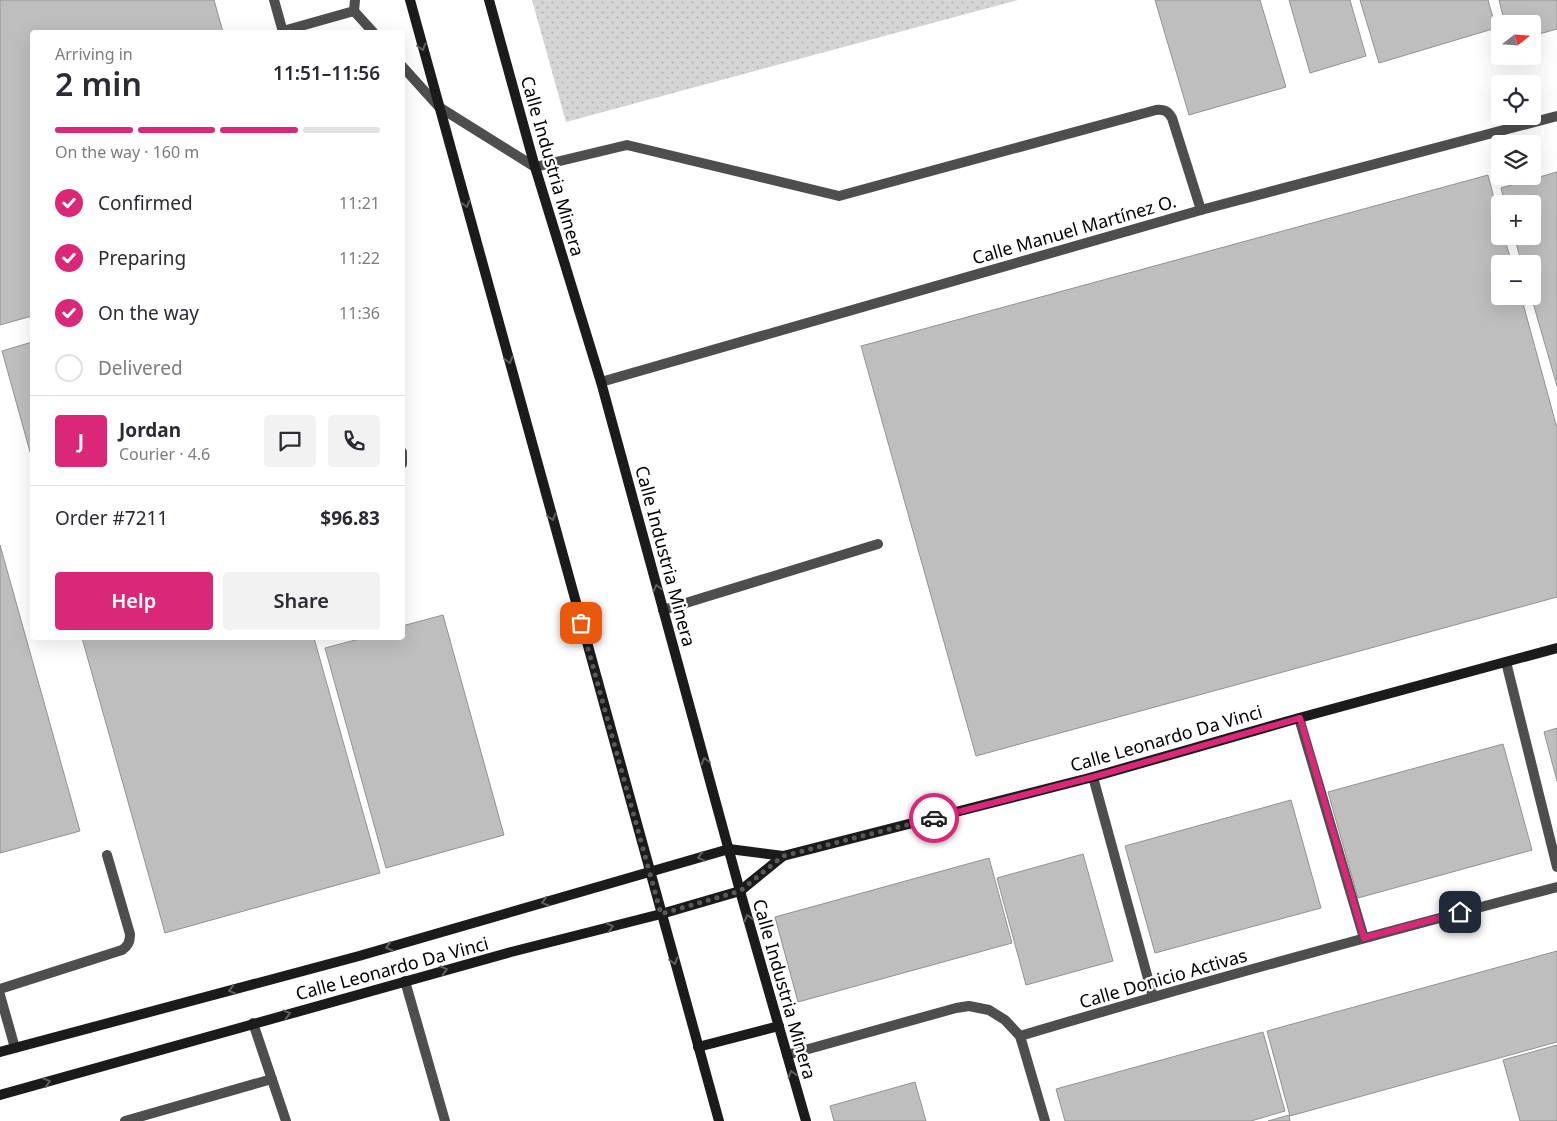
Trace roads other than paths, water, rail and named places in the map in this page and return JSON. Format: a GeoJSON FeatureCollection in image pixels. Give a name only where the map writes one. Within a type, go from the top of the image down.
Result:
{"type":"FeatureCollection","features":[{"type":"Feature","properties":{"kind":"main road"},"geometry":{"type":"LineString","coordinates":[[410,0],[719,1121]]}},
{"type":"Feature","properties":{"kind":"main road","name":"Calle Industria Minera"},"geometry":{"type":"LineString","coordinates":[[489,0],[535,167],[601,382],[740,891],[806,1121]]}},
{"type":"Feature","properties":{"kind":"main road","name":"Calle Leonardo Da Vinci"},"geometry":{"type":"LineString","coordinates":[[0,1052],[359,956],[730,849],[783,856],[1093,777],[1557,648]]}},
{"type":"Feature","properties":{"kind":"main road","name":"Calle Leonardo Da Vinci"},"geometry":{"type":"LineString","coordinates":[[0,1095],[252,1023],[512,952],[661,914],[740,891],[783,856]]}},
{"type":"Feature","properties":{"kind":"main road"},"geometry":{"type":"LineString","coordinates":[[698,1047],[779,1026]]}},
{"type":"Feature","properties":{"kind":"street"},"geometry":{"type":"LineString","coordinates":[[274,0],[282,30]]}},
{"type":"Feature","properties":{"kind":"street"},"geometry":{"type":"LineString","coordinates":[[288,30],[354,5],[372,30]]}},
{"type":"Feature","properties":{"kind":"street"},"geometry":{"type":"LineString","coordinates":[[405,69],[439,107],[535,167],[627,145],[839,196],[1163,109],[1169,112],[1172,118],[1201,210]]}},
{"type":"Feature","properties":{"kind":"street","name":"Calle Manuel Martínez O."},"geometry":{"type":"LineString","coordinates":[[601,382],[1201,210],[1557,116]]}},
{"type":"Feature","properties":{"kind":"street"},"geometry":{"type":"LineString","coordinates":[[664,610],[878,544]]}},
{"type":"Feature","properties":{"kind":"street"},"geometry":{"type":"LineString","coordinates":[[1506,662],[1557,867]]}},
{"type":"Feature","properties":{"kind":"street"},"geometry":{"type":"LineString","coordinates":[[1300,718],[1364,938]]}},
{"type":"Feature","properties":{"kind":"street"},"geometry":{"type":"LineString","coordinates":[[1093,777],[1153,997]]}},
{"type":"Feature","properties":{"kind":"street"},"geometry":{"type":"LineString","coordinates":[[0,988],[122,950],[127,946],[130,941],[130,934],[107,855]]}},
{"type":"Feature","properties":{"kind":"street","name":"Calle Donicio Activas"},"geometry":{"type":"LineString","coordinates":[[1020,1036],[1364,938],[1557,887]]}},
{"type":"Feature","properties":{"kind":"street"},"geometry":{"type":"LineString","coordinates":[[405,981],[445,1121]]}},
{"type":"Feature","properties":{"kind":"street"},"geometry":{"type":"LineString","coordinates":[[0,995],[15,1048]]}},
{"type":"Feature","properties":{"kind":"street"},"geometry":{"type":"LineString","coordinates":[[787,1055],[956,1008],[969,1006],[989,1010],[1005,1020],[1020,1036],[1045,1121]]}},
{"type":"Feature","properties":{"kind":"street"},"geometry":{"type":"LineString","coordinates":[[252,1023],[286,1121]]}},
{"type":"Feature","properties":{"kind":"street"},"geometry":{"type":"LineString","coordinates":[[125,1121],[272,1079]]}}]}
